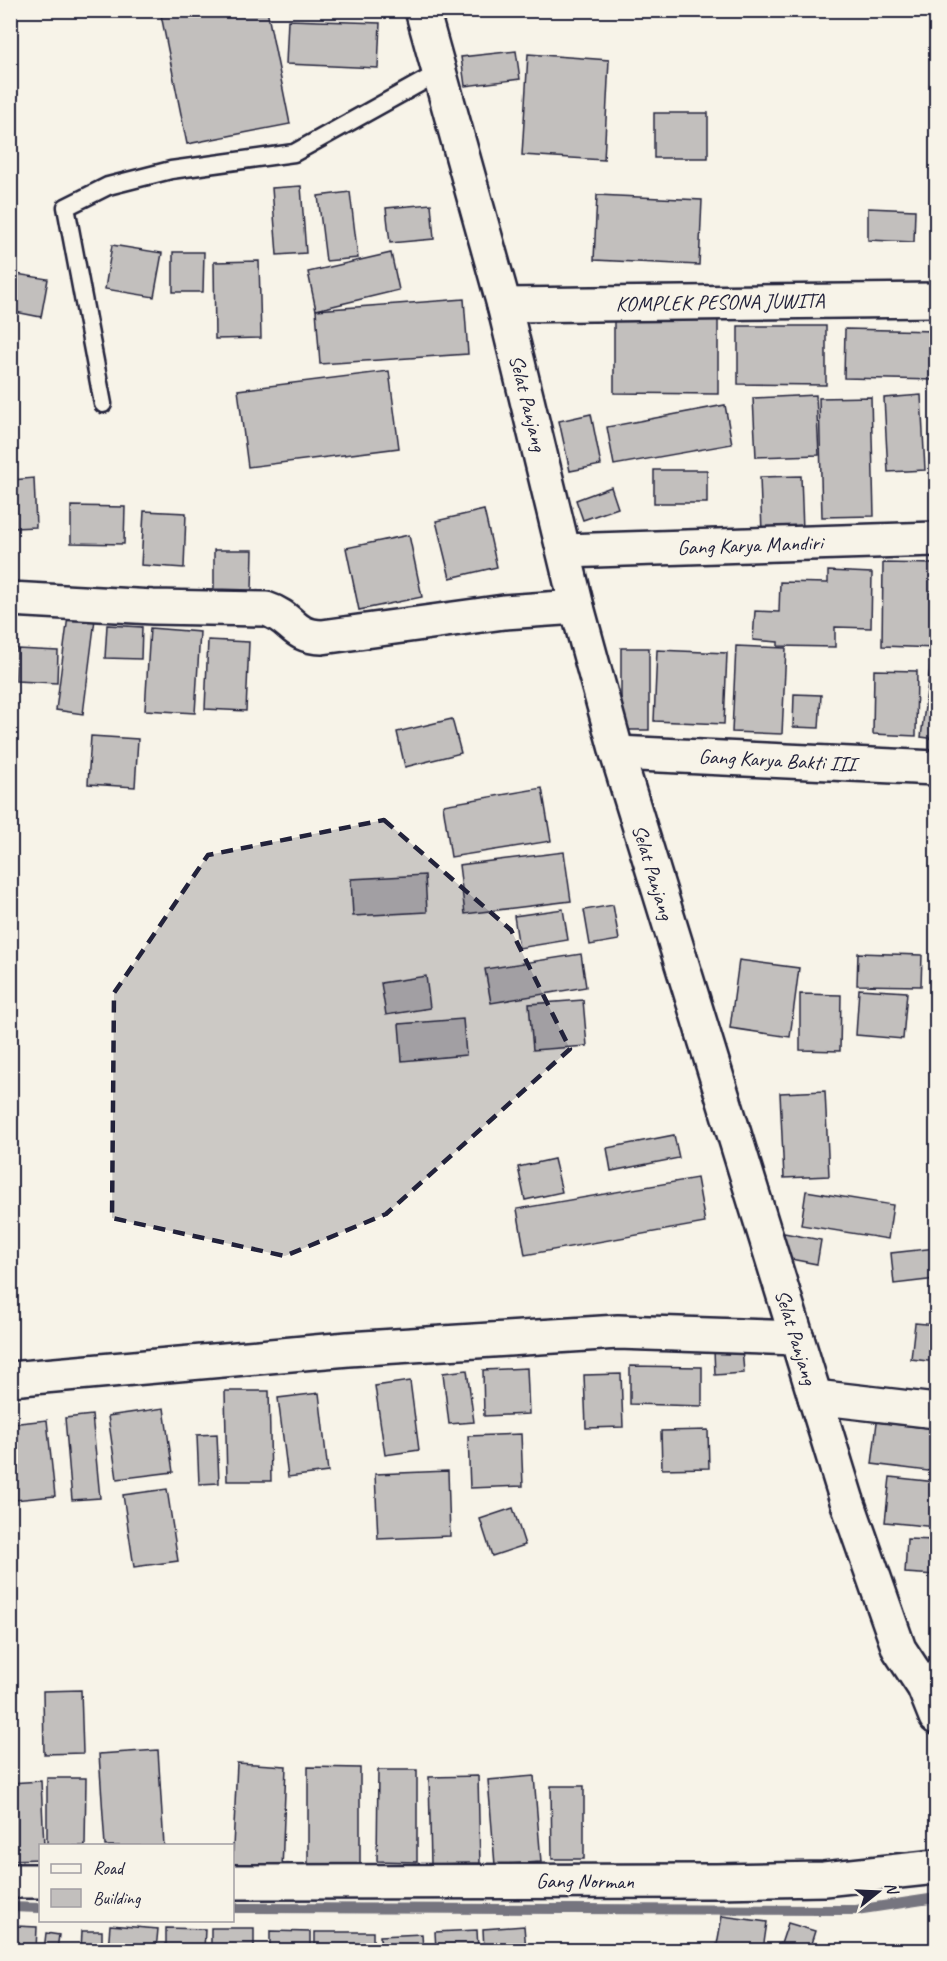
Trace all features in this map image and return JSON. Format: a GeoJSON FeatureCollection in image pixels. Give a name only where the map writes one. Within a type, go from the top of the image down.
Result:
{"type":"FeatureCollection","features":[{"type":"Feature","properties":{"kind":"street","name":"Selat Panjang"},"geometry":{"type":"LineString","coordinates":[[422,10],[504,305],[577,607],[617,753],[847,1501],[899,1649],[930,1688],[936,1717]]}},
{"type":"Feature","properties":{"kind":"street","name":"KOMPLEK PESONA JUWITA"},"geometry":{"type":"LineString","coordinates":[[504,305],[936,300]]}},
{"type":"Feature","properties":{"kind":"street","name":"Gang Karya Mandiri"},"geometry":{"type":"LineString","coordinates":[[564,550],[936,539]]}},
{"type":"Feature","properties":{"kind":"street"},"geometry":{"type":"LineString","coordinates":[[10,599],[153,607],[266,609],[282,615],[304,636],[322,637],[504,612],[577,607]]}},
{"type":"Feature","properties":{"kind":"street","name":"Gang Karya Bakti III"},"geometry":{"type":"LineString","coordinates":[[617,753],[936,768]]}},
{"type":"Feature","properties":{"kind":"street"},"geometry":{"type":"LineString","coordinates":[[10,1379],[348,1349],[618,1332],[797,1338]]}},
{"type":"Feature","properties":{"kind":"street"},"geometry":{"type":"LineString","coordinates":[[815,1397],[936,1411]]}},
{"type":"Feature","properties":{"kind":"street","name":"Gang Norman"},"geometry":{"type":"LineString","coordinates":[[234,1882],[738,1881],[824,1879],[936,1867]]}},
{"type":"Feature","properties":{"kind":"street"},"geometry":{"type":"LineString","coordinates":[[10,1881],[39,1881]]}},
{"type":"Feature","properties":{"kind":"lane"},"geometry":{"type":"LineString","coordinates":[[103,404],[66,207],[108,186],[171,170],[294,153],[438,74]]}},
{"type":"Feature","properties":{"kind":"highlighted area"},"geometry":{"type":"Polygon","coordinates":[[[384,820],[511,930],[570,1049],[386,1214],[285,1256],[112,1218],[114,993],[208,855],[384,820]]]}},
{"type":"Feature","properties":{"kind":"building"},"geometry":{"type":"Polygon","coordinates":[[[160,10],[267,10],[290,124],[187,144],[160,10]]]}},
{"type":"Feature","properties":{"kind":"building"},"geometry":{"type":"Polygon","coordinates":[[[288,20],[380,23],[378,68],[286,64],[288,20]]]}},
{"type":"Feature","properties":{"kind":"building"},"geometry":{"type":"Polygon","coordinates":[[[516,51],[520,79],[465,86],[461,57],[516,51]]]}},
{"type":"Feature","properties":{"kind":"building"},"geometry":{"type":"Polygon","coordinates":[[[528,54],[609,60],[604,160],[522,155],[528,54]]]}},
{"type":"Feature","properties":{"kind":"building"},"geometry":{"type":"Polygon","coordinates":[[[654,113],[708,113],[708,158],[654,158],[654,113]]]}},
{"type":"Feature","properties":{"kind":"building"},"geometry":{"type":"Polygon","coordinates":[[[301,186],[306,253],[277,255],[272,188],[301,186]]]}},
{"type":"Feature","properties":{"kind":"building"},"geometry":{"type":"Polygon","coordinates":[[[350,192],[358,258],[326,261],[318,196],[350,192]]]}},
{"type":"Feature","properties":{"kind":"building"},"geometry":{"type":"Polygon","coordinates":[[[597,195],[702,200],[699,265],[594,260],[597,195]]]}},
{"type":"Feature","properties":{"kind":"building"},"geometry":{"type":"Polygon","coordinates":[[[431,204],[434,239],[390,243],[386,208],[431,204]]]}},
{"type":"Feature","properties":{"kind":"building"},"geometry":{"type":"Polygon","coordinates":[[[868,208],[915,210],[914,242],[868,240],[868,208]]]}},
{"type":"Feature","properties":{"kind":"building"},"geometry":{"type":"Polygon","coordinates":[[[112,245],[162,253],[154,297],[105,289],[112,245]]]}},
{"type":"Feature","properties":{"kind":"building"},"geometry":{"type":"Polygon","coordinates":[[[173,252],[204,252],[203,292],[173,292],[173,252]]]}},
{"type":"Feature","properties":{"kind":"building"},"geometry":{"type":"Polygon","coordinates":[[[391,253],[399,290],[316,310],[308,272],[391,253]]]}},
{"type":"Feature","properties":{"kind":"building"},"geometry":{"type":"Polygon","coordinates":[[[259,261],[261,338],[215,339],[214,262],[259,261]]]}},
{"type":"Feature","properties":{"kind":"building"},"geometry":{"type":"Polygon","coordinates":[[[10,273],[48,279],[41,317],[10,311],[10,273]]]}},
{"type":"Feature","properties":{"kind":"building"},"geometry":{"type":"Polygon","coordinates":[[[464,299],[468,354],[320,364],[316,310],[464,299]]]}},
{"type":"Feature","properties":{"kind":"building"},"geometry":{"type":"Polygon","coordinates":[[[614,311],[718,311],[718,394],[614,393],[614,311]]]}},
{"type":"Feature","properties":{"kind":"building"},"geometry":{"type":"Polygon","coordinates":[[[738,326],[826,326],[826,385],[738,384],[738,326]]]}},
{"type":"Feature","properties":{"kind":"building"},"geometry":{"type":"Polygon","coordinates":[[[845,329],[936,331],[936,380],[844,378],[845,329]]]}},
{"type":"Feature","properties":{"kind":"building"},"geometry":{"type":"Polygon","coordinates":[[[389,371],[399,448],[248,467],[238,390],[389,371]]]}},
{"type":"Feature","properties":{"kind":"building"},"geometry":{"type":"Polygon","coordinates":[[[816,395],[819,455],[756,457],[753,398],[816,395]]]}},
{"type":"Feature","properties":{"kind":"building"},"geometry":{"type":"Polygon","coordinates":[[[921,395],[925,470],[888,472],[884,398],[921,395]]]}},
{"type":"Feature","properties":{"kind":"building"},"geometry":{"type":"Polygon","coordinates":[[[871,397],[874,516],[822,517],[819,398],[871,397]]]}},
{"type":"Feature","properties":{"kind":"building"},"geometry":{"type":"Polygon","coordinates":[[[725,405],[732,444],[614,465],[607,427],[725,405]]]}},
{"type":"Feature","properties":{"kind":"building"},"geometry":{"type":"Polygon","coordinates":[[[591,414],[601,465],[570,471],[559,421],[591,414]]]}},
{"type":"Feature","properties":{"kind":"building"},"geometry":{"type":"Polygon","coordinates":[[[654,470],[707,470],[707,503],[654,503],[654,470]]]}},
{"type":"Feature","properties":{"kind":"building"},"geometry":{"type":"Polygon","coordinates":[[[801,476],[803,531],[762,533],[760,477],[801,476]]]}},
{"type":"Feature","properties":{"kind":"building"},"geometry":{"type":"Polygon","coordinates":[[[34,478],[36,527],[14,528],[12,480],[34,478]]]}},
{"type":"Feature","properties":{"kind":"building"},"geometry":{"type":"Polygon","coordinates":[[[611,487],[618,508],[583,520],[576,500],[611,487]]]}},
{"type":"Feature","properties":{"kind":"building"},"geometry":{"type":"Polygon","coordinates":[[[71,506],[125,507],[124,544],[71,543],[71,506]]]}},
{"type":"Feature","properties":{"kind":"building"},"geometry":{"type":"Polygon","coordinates":[[[484,510],[497,567],[450,578],[436,521],[484,510]]]}},
{"type":"Feature","properties":{"kind":"building"},"geometry":{"type":"Polygon","coordinates":[[[144,511],[186,513],[184,568],[141,565],[144,511]]]}},
{"type":"Feature","properties":{"kind":"building"},"geometry":{"type":"Polygon","coordinates":[[[409,535],[422,597],[359,610],[346,548],[409,535]]]}},
{"type":"Feature","properties":{"kind":"building"},"geometry":{"type":"Polygon","coordinates":[[[214,550],[253,550],[252,590],[214,589],[214,550]]]}},
{"type":"Feature","properties":{"kind":"building"},"geometry":{"type":"Polygon","coordinates":[[[883,563],[936,564],[936,648],[882,646],[883,563]]]}},
{"type":"Feature","properties":{"kind":"building"},"geometry":{"type":"Polygon","coordinates":[[[828,571],[872,573],[871,628],[835,627],[835,647],[778,646],[778,642],[753,640],[755,611],[779,612],[780,582],[828,583],[828,571]]]}},
{"type":"Feature","properties":{"kind":"building"},"geometry":{"type":"Polygon","coordinates":[[[68,616],[95,619],[83,714],[56,710],[68,616]]]}},
{"type":"Feature","properties":{"kind":"building"},"geometry":{"type":"Polygon","coordinates":[[[107,625],[142,627],[141,659],[105,658],[107,625]]]}},
{"type":"Feature","properties":{"kind":"building"},"geometry":{"type":"Polygon","coordinates":[[[150,628],[200,632],[195,713],[145,710],[150,628]]]}},
{"type":"Feature","properties":{"kind":"building"},"geometry":{"type":"Polygon","coordinates":[[[208,640],[249,642],[246,711],[205,709],[208,640]]]}},
{"type":"Feature","properties":{"kind":"building"},"geometry":{"type":"Polygon","coordinates":[[[736,646],[786,648],[782,734],[732,732],[736,646]]]}},
{"type":"Feature","properties":{"kind":"building"},"geometry":{"type":"Polygon","coordinates":[[[621,648],[649,648],[649,730],[621,730],[621,648]]]}},
{"type":"Feature","properties":{"kind":"building"},"geometry":{"type":"Polygon","coordinates":[[[17,649],[58,651],[57,683],[16,681],[17,649]]]}},
{"type":"Feature","properties":{"kind":"building"},"geometry":{"type":"Polygon","coordinates":[[[657,650],[727,653],[724,724],[654,721],[657,650]]]}},
{"type":"Feature","properties":{"kind":"building"},"geometry":{"type":"Polygon","coordinates":[[[930,668],[936,669],[936,739],[921,737],[930,668]]]}},
{"type":"Feature","properties":{"kind":"building"},"geometry":{"type":"Polygon","coordinates":[[[874,670],[917,671],[916,736],[873,734],[874,670]]]}},
{"type":"Feature","properties":{"kind":"building"},"geometry":{"type":"Polygon","coordinates":[[[794,694],[821,695],[819,728],[793,727],[794,694]]]}},
{"type":"Feature","properties":{"kind":"building"},"geometry":{"type":"Polygon","coordinates":[[[452,719],[461,753],[405,767],[397,732],[452,719]]]}},
{"type":"Feature","properties":{"kind":"building"},"geometry":{"type":"Polygon","coordinates":[[[91,736],[138,739],[135,787],[88,784],[91,736]]]}},
{"type":"Feature","properties":{"kind":"building"},"geometry":{"type":"Polygon","coordinates":[[[542,788],[551,841],[451,857],[443,805],[542,788]]]}},
{"type":"Feature","properties":{"kind":"building"},"geometry":{"type":"Polygon","coordinates":[[[564,852],[571,901],[465,914],[459,865],[564,852]]]}},
{"type":"Feature","properties":{"kind":"building"},"geometry":{"type":"Polygon","coordinates":[[[425,875],[427,912],[353,916],[351,879],[425,875]]]}},
{"type":"Feature","properties":{"kind":"building"},"geometry":{"type":"Polygon","coordinates":[[[613,905],[619,940],[590,945],[584,910],[613,905]]]}},
{"type":"Feature","properties":{"kind":"building"},"geometry":{"type":"Polygon","coordinates":[[[563,909],[568,940],[519,948],[514,916],[563,909]]]}},
{"type":"Feature","properties":{"kind":"building"},"geometry":{"type":"Polygon","coordinates":[[[858,953],[922,955],[921,986],[857,985],[858,953]]]}},
{"type":"Feature","properties":{"kind":"building"},"geometry":{"type":"Polygon","coordinates":[[[581,954],[586,987],[491,1003],[485,969],[581,954]]]}},
{"type":"Feature","properties":{"kind":"building"},"geometry":{"type":"Polygon","coordinates":[[[739,960],[799,968],[790,1037],[730,1028],[739,960]]]}},
{"type":"Feature","properties":{"kind":"building"},"geometry":{"type":"Polygon","coordinates":[[[426,976],[430,1008],[386,1015],[381,983],[426,976]]]}},
{"type":"Feature","properties":{"kind":"building"},"geometry":{"type":"Polygon","coordinates":[[[859,989],[907,992],[903,1039],[856,1035],[859,989]]]}},
{"type":"Feature","properties":{"kind":"building"},"geometry":{"type":"Polygon","coordinates":[[[800,994],[841,995],[840,1051],[800,1050],[800,994]]]}},
{"type":"Feature","properties":{"kind":"building"},"geometry":{"type":"Polygon","coordinates":[[[583,1000],[587,1046],[533,1050],[529,1004],[583,1000]]]}},
{"type":"Feature","properties":{"kind":"building"},"geometry":{"type":"Polygon","coordinates":[[[463,1019],[466,1055],[402,1061],[399,1024],[463,1019]]]}},
{"type":"Feature","properties":{"kind":"building"},"geometry":{"type":"Polygon","coordinates":[[[825,1091],[829,1176],[784,1178],[780,1093],[825,1091]]]}},
{"type":"Feature","properties":{"kind":"building"},"geometry":{"type":"Polygon","coordinates":[[[674,1135],[679,1158],[611,1171],[607,1148],[674,1135]]]}},
{"type":"Feature","properties":{"kind":"building"},"geometry":{"type":"Polygon","coordinates":[[[554,1159],[562,1192],[525,1200],[518,1167],[554,1159]]]}},
{"type":"Feature","properties":{"kind":"building"},"geometry":{"type":"Polygon","coordinates":[[[697,1178],[705,1223],[525,1255],[517,1209],[697,1178]]]}},
{"type":"Feature","properties":{"kind":"building"},"geometry":{"type":"Polygon","coordinates":[[[806,1191],[893,1205],[888,1239],[801,1225],[806,1191]]]}},
{"type":"Feature","properties":{"kind":"building"},"geometry":{"type":"Polygon","coordinates":[[[784,1233],[821,1240],[817,1264],[780,1257],[784,1233]]]}},
{"type":"Feature","properties":{"kind":"building"},"geometry":{"type":"Polygon","coordinates":[[[936,1248],[936,1279],[894,1284],[891,1253],[936,1248]]]}},
{"type":"Feature","properties":{"kind":"building"},"geometry":{"type":"Polygon","coordinates":[[[915,1323],[936,1325],[936,1362],[911,1359],[915,1323]]]}},
{"type":"Feature","properties":{"kind":"building"},"geometry":{"type":"Polygon","coordinates":[[[742,1348],[744,1373],[715,1375],[714,1350],[742,1348]]]}},
{"type":"Feature","properties":{"kind":"building"},"geometry":{"type":"Polygon","coordinates":[[[630,1366],[702,1367],[702,1406],[630,1404],[630,1366]]]}},
{"type":"Feature","properties":{"kind":"building"},"geometry":{"type":"Polygon","coordinates":[[[527,1368],[529,1414],[484,1416],[483,1370],[527,1368]]]}},
{"type":"Feature","properties":{"kind":"building"},"geometry":{"type":"Polygon","coordinates":[[[467,1370],[474,1422],[449,1424],[443,1373],[467,1370]]]}},
{"type":"Feature","properties":{"kind":"building"},"geometry":{"type":"Polygon","coordinates":[[[621,1374],[623,1427],[586,1428],[584,1375],[621,1374]]]}},
{"type":"Feature","properties":{"kind":"building"},"geometry":{"type":"Polygon","coordinates":[[[410,1381],[419,1450],[385,1455],[375,1386],[410,1381]]]}},
{"type":"Feature","properties":{"kind":"building"},"geometry":{"type":"Polygon","coordinates":[[[225,1391],[269,1391],[271,1481],[227,1481],[225,1391]]]}},
{"type":"Feature","properties":{"kind":"building"},"geometry":{"type":"Polygon","coordinates":[[[319,1393],[328,1472],[288,1477],[278,1398],[319,1393]]]}},
{"type":"Feature","properties":{"kind":"building"},"geometry":{"type":"Polygon","coordinates":[[[164,1408],[173,1472],[117,1479],[108,1416],[164,1408]]]}},
{"type":"Feature","properties":{"kind":"building"},"geometry":{"type":"Polygon","coordinates":[[[92,1415],[100,1498],[72,1500],[65,1418],[92,1415]]]}},
{"type":"Feature","properties":{"kind":"building"},"geometry":{"type":"Polygon","coordinates":[[[47,1420],[55,1496],[14,1500],[10,1460],[10,1424],[47,1420]]]}},
{"type":"Feature","properties":{"kind":"building"},"geometry":{"type":"Polygon","coordinates":[[[877,1422],[936,1429],[936,1472],[872,1464],[877,1422]]]}},
{"type":"Feature","properties":{"kind":"building"},"geometry":{"type":"Polygon","coordinates":[[[708,1430],[709,1468],[662,1469],[661,1431],[708,1430]]]}},
{"type":"Feature","properties":{"kind":"building"},"geometry":{"type":"Polygon","coordinates":[[[217,1434],[219,1483],[199,1484],[197,1435],[217,1434]]]}},
{"type":"Feature","properties":{"kind":"building"},"geometry":{"type":"Polygon","coordinates":[[[521,1434],[523,1486],[470,1488],[468,1436],[521,1434]]]}},
{"type":"Feature","properties":{"kind":"building"},"geometry":{"type":"Polygon","coordinates":[[[448,1471],[450,1536],[378,1539],[375,1474],[448,1471]]]}},
{"type":"Feature","properties":{"kind":"building"},"geometry":{"type":"Polygon","coordinates":[[[890,1477],[936,1482],[936,1527],[885,1522],[890,1477]]]}},
{"type":"Feature","properties":{"kind":"building"},"geometry":{"type":"Polygon","coordinates":[[[167,1489],[178,1561],[134,1567],[123,1495],[167,1489]]]}},
{"type":"Feature","properties":{"kind":"building"},"geometry":{"type":"Polygon","coordinates":[[[513,1508],[525,1545],[492,1556],[480,1519],[513,1508]]]}},
{"type":"Feature","properties":{"kind":"building"},"geometry":{"type":"Polygon","coordinates":[[[907,1539],[936,1540],[936,1575],[905,1573],[907,1539]]]}},
{"type":"Feature","properties":{"kind":"building"},"geometry":{"type":"Polygon","coordinates":[[[81,1690],[83,1753],[44,1754],[43,1691],[81,1690]]]}},
{"type":"Feature","properties":{"kind":"building"},"geometry":{"type":"Polygon","coordinates":[[[158,1750],[164,1844],[105,1844],[99,1754],[158,1750]]]}},
{"type":"Feature","properties":{"kind":"building"},"geometry":{"type":"Polygon","coordinates":[[[237,1763],[286,1766],[282,1870],[234,1868],[237,1763]]]}},
{"type":"Feature","properties":{"kind":"building"},"geometry":{"type":"Polygon","coordinates":[[[308,1767],[360,1768],[360,1867],[308,1866],[308,1767]]]}},
{"type":"Feature","properties":{"kind":"building"},"geometry":{"type":"Polygon","coordinates":[[[378,1770],[417,1770],[417,1862],[377,1861],[378,1770]]]}},
{"type":"Feature","properties":{"kind":"building"},"geometry":{"type":"Polygon","coordinates":[[[478,1776],[480,1863],[431,1864],[429,1777],[478,1776]]]}},
{"type":"Feature","properties":{"kind":"building"},"geometry":{"type":"Polygon","coordinates":[[[534,1776],[541,1862],[495,1865],[488,1780],[534,1776]]]}},
{"type":"Feature","properties":{"kind":"building"},"geometry":{"type":"Polygon","coordinates":[[[47,1778],[86,1778],[85,1844],[47,1844],[47,1778]]]}},
{"type":"Feature","properties":{"kind":"building"},"geometry":{"type":"Polygon","coordinates":[[[41,1781],[44,1844],[39,1844],[39,1859],[10,1860],[10,1783],[41,1781]]]}},
{"type":"Feature","properties":{"kind":"building"},"geometry":{"type":"Polygon","coordinates":[[[551,1786],[584,1786],[584,1859],[552,1859],[551,1786]]]}},
{"type":"Feature","properties":{"kind":"building"},"geometry":{"type":"Polygon","coordinates":[[[722,1916],[767,1922],[763,1950],[716,1950],[722,1916]]]}},
{"type":"Feature","properties":{"kind":"building"},"geometry":{"type":"Polygon","coordinates":[[[788,1923],[815,1931],[809,1950],[779,1950],[788,1923]]]}},
{"type":"Feature","properties":{"kind":"building"},"geometry":{"type":"Polygon","coordinates":[[[110,1925],[158,1929],[156,1950],[108,1950],[110,1925]]]}},
{"type":"Feature","properties":{"kind":"building"},"geometry":{"type":"Polygon","coordinates":[[[16,1926],[37,1927],[36,1950],[15,1950],[16,1926]]]}},
{"type":"Feature","properties":{"kind":"building"},"geometry":{"type":"Polygon","coordinates":[[[524,1926],[526,1950],[484,1950],[483,1929],[524,1926]]]}},
{"type":"Feature","properties":{"kind":"building"},"geometry":{"type":"Polygon","coordinates":[[[166,1928],[205,1929],[204,1950],[166,1950],[166,1928]]]}},
{"type":"Feature","properties":{"kind":"building"},"geometry":{"type":"Polygon","coordinates":[[[211,1928],[254,1928],[254,1950],[211,1950],[211,1928]]]}},
{"type":"Feature","properties":{"kind":"building"},"geometry":{"type":"Polygon","coordinates":[[[477,1930],[478,1950],[436,1950],[435,1932],[477,1930]]]}},
{"type":"Feature","properties":{"kind":"building"},"geometry":{"type":"Polygon","coordinates":[[[82,1931],[102,1931],[102,1950],[81,1950],[82,1931]]]}},
{"type":"Feature","properties":{"kind":"building"},"geometry":{"type":"Polygon","coordinates":[[[270,1931],[310,1932],[310,1950],[270,1950],[270,1931]]]}},
{"type":"Feature","properties":{"kind":"building"},"geometry":{"type":"Polygon","coordinates":[[[315,1932],[373,1932],[373,1950],[315,1950],[315,1932]]]}},
{"type":"Feature","properties":{"kind":"building"},"geometry":{"type":"Polygon","coordinates":[[[46,1933],[59,1935],[57,1950],[44,1950],[46,1933]]]}},
{"type":"Feature","properties":{"kind":"building"},"geometry":{"type":"Polygon","coordinates":[[[422,1934],[423,1950],[381,1950],[380,1936],[422,1934]]]}},
{"type":"Feature","properties":{"kind":"waterway"},"geometry":{"type":"LineString","coordinates":[[234,1908],[856,1910],[936,1898]]}},
{"type":"Feature","properties":{"kind":"waterway"},"geometry":{"type":"LineString","coordinates":[[10,1907],[39,1908]]}}]}
